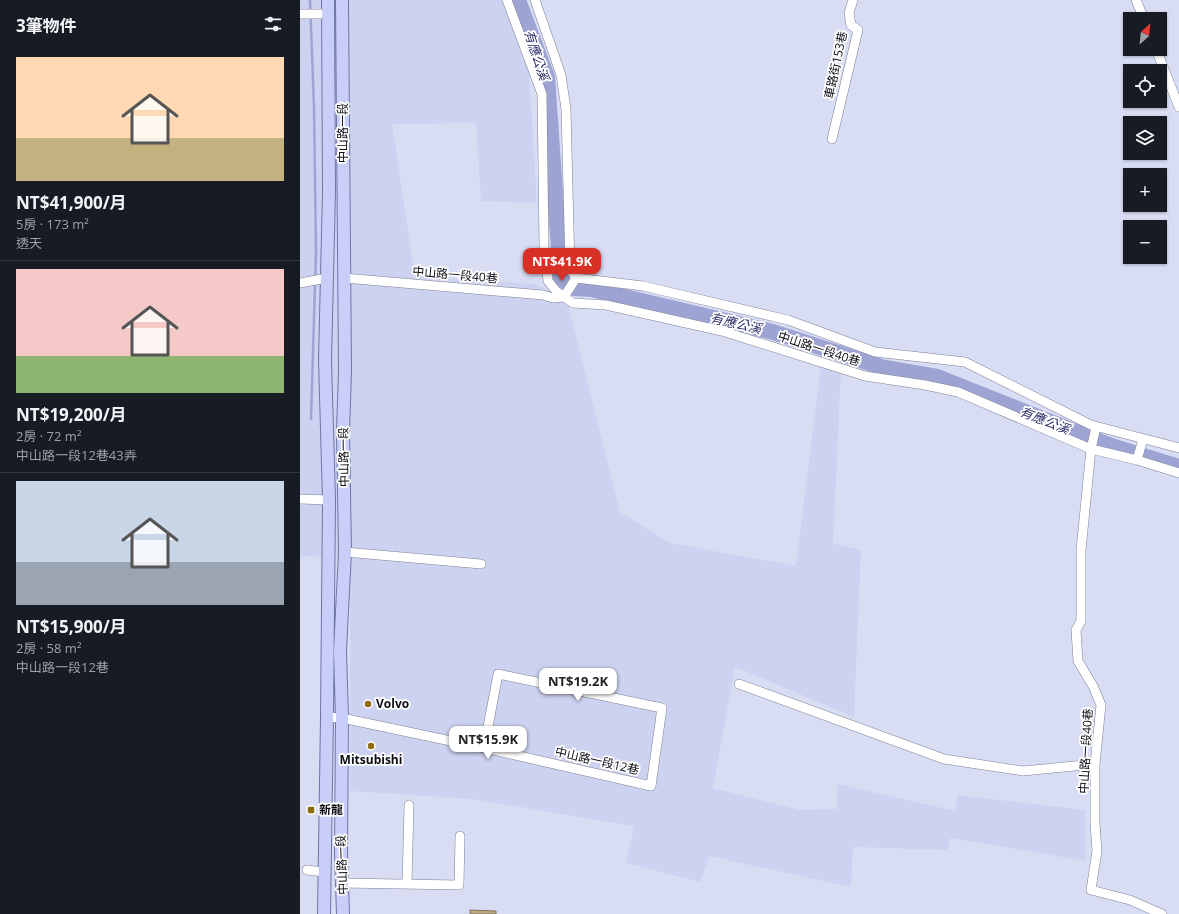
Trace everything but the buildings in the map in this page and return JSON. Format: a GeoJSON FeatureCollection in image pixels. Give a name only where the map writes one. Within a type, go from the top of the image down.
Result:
{"type":"FeatureCollection","features":[{"type":"Feature","properties":{"kind":"main road","name":"中山路一段"},"geometry":{"type":"LineString","coordinates":[[324,914],[329,500],[325,360],[330,192],[328,0]]}},
{"type":"Feature","properties":{"kind":"main road","name":"中山路一段"},"geometry":{"type":"LineString","coordinates":[[342,0],[345,370],[343,431],[346,552],[340,651],[342,718],[341,854],[343,914]]}},
{"type":"Feature","properties":{"kind":"main road"},"geometry":{"type":"LineString","coordinates":[[327,431],[343,431]]}},
{"type":"Feature","properties":{"kind":"street"},"geometry":{"type":"LineString","coordinates":[[507,0],[542,94],[544,247],[548,281],[557,292],[564,297],[576,278],[570,269],[566,109],[561,75],[535,0]]}},
{"type":"Feature","properties":{"kind":"street","name":"車路街153巷"},"geometry":{"type":"LineString","coordinates":[[832,139],[858,30],[851,24],[849,14],[854,0]]}},
{"type":"Feature","properties":{"kind":"street"},"geometry":{"type":"LineString","coordinates":[[1136,0],[1141,12]]}},
{"type":"Feature","properties":{"kind":"street"},"geometry":{"type":"LineString","coordinates":[[300,14],[328,14]]}},
{"type":"Feature","properties":{"kind":"street"},"geometry":{"type":"LineString","coordinates":[[1159,56],[1179,107]]}},
{"type":"Feature","properties":{"kind":"street"},"geometry":{"type":"LineString","coordinates":[[300,282],[327,278]]}},
{"type":"Feature","properties":{"kind":"street","name":"中山路一段40巷"},"geometry":{"type":"LineString","coordinates":[[344,278],[543,295],[553,298],[564,297],[573,303],[606,305],[722,331],[865,376],[925,385],[958,392],[1090,449],[1137,460],[1179,473]]}},
{"type":"Feature","properties":{"kind":"street","name":"中山路一段40巷"},"geometry":{"type":"LineString","coordinates":[[576,278],[643,286],[788,320],[875,352],[965,362],[1091,425],[1179,448]]}},
{"type":"Feature","properties":{"kind":"street"},"geometry":{"type":"LineString","coordinates":[[1090,449],[1096,426]]}},
{"type":"Feature","properties":{"kind":"street"},"geometry":{"type":"LineString","coordinates":[[1137,460],[1143,439]]}},
{"type":"Feature","properties":{"kind":"street","name":"中山路一段40巷"},"geometry":{"type":"LineString","coordinates":[[1090,449],[1081,550],[1080,621],[1076,630],[1078,661],[1093,686],[1101,705],[1095,764],[1095,823],[1097,851],[1091,890],[1130,900],[1162,914]]}},
{"type":"Feature","properties":{"kind":"street"},"geometry":{"type":"LineString","coordinates":[[300,499],[329,500]]}},
{"type":"Feature","properties":{"kind":"street"},"geometry":{"type":"LineString","coordinates":[[346,552],[481,564]]}},
{"type":"Feature","properties":{"kind":"street","name":"中山路一段12巷"},"geometry":{"type":"LineString","coordinates":[[327,717],[342,718],[484,748],[651,786],[662,708],[498,674],[484,748]]}},
{"type":"Feature","properties":{"kind":"street"},"geometry":{"type":"LineString","coordinates":[[739,684],[944,759],[1023,771],[1095,764]]}},
{"type":"Feature","properties":{"kind":"street"},"geometry":{"type":"LineString","coordinates":[[407,884],[409,805]]}},
{"type":"Feature","properties":{"kind":"street"},"geometry":{"type":"LineString","coordinates":[[342,883],[459,884],[460,836]]}},
{"type":"Feature","properties":{"kind":"street"},"geometry":{"type":"LineString","coordinates":[[307,870],[324,872]]}},
{"type":"Feature","properties":{"kind":"shaded area"},"geometry":{"type":"Polygon","coordinates":[[[300,0],[504,0],[529,72],[537,203],[481,201],[476,123],[392,124],[415,277],[536,284],[568,304],[620,512],[670,543],[796,566],[821,365],[841,372],[833,543],[861,550],[854,717],[735,667],[713,788],[800,810],[837,809],[837,784],[956,811],[957,795],[1085,810],[1086,861],[950,838],[947,850],[853,847],[851,887],[709,856],[700,882],[626,863],[634,826],[473,799],[350,791],[350,558],[300,556],[300,0]]]}},
{"type":"Feature","properties":{"kind":"waterway"},"geometry":{"type":"LineString","coordinates":[[310,0],[314,107],[316,252],[311,419]]}},
{"type":"Feature","properties":{"kind":"waterway","name":"有應公溪"},"geometry":{"type":"LineString","coordinates":[[518,0],[547,77],[561,278],[574,288],[591,289],[773,332],[885,368],[937,377],[1111,446],[1179,467]]}},
{"type":"Feature","properties":{"kind":"place","name":"Volvo"},"geometry":{"type":"Point","coordinates":[368,704]}},
{"type":"Feature","properties":{"kind":"place","name":"Mitsubishi"},"geometry":{"type":"Point","coordinates":[371,746]}},
{"type":"Feature","properties":{"kind":"place","name":"新龍"},"geometry":{"type":"Point","coordinates":[311,810]}}]}
